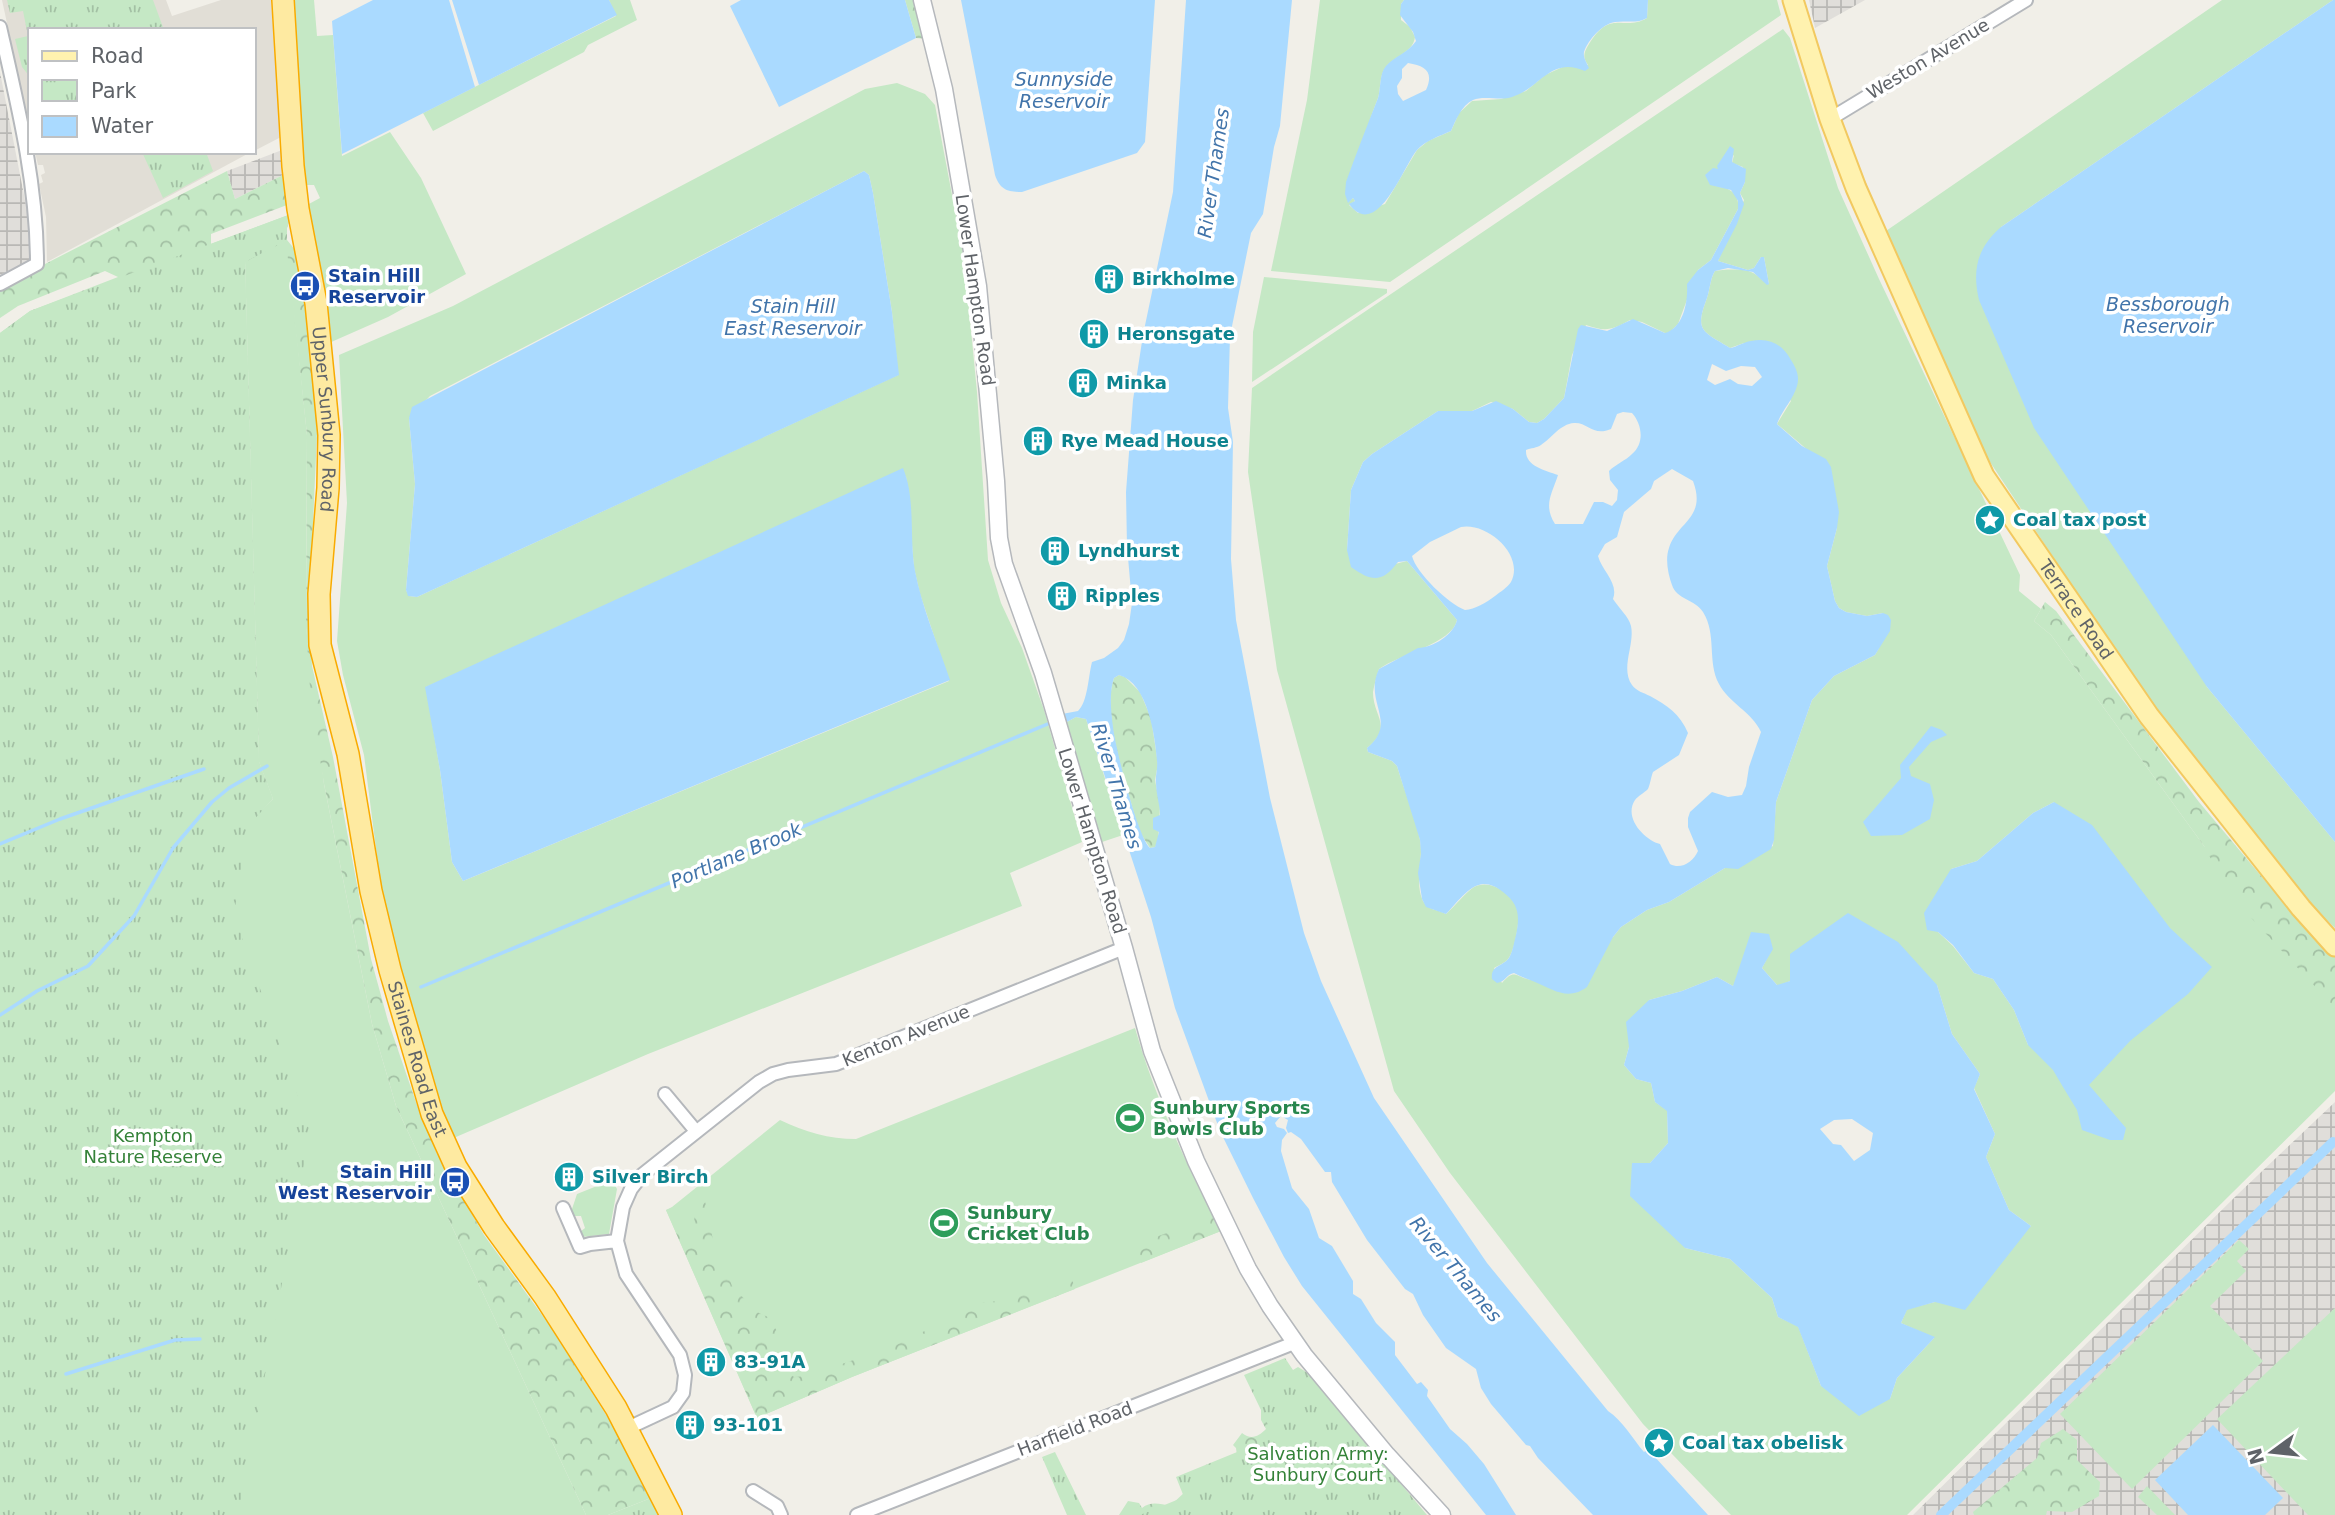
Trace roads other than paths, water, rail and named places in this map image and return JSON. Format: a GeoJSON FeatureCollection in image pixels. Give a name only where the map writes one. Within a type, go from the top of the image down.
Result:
{"type":"FeatureCollection","features":[{"type":"Feature","properties":{"kind":"highway","name":"Upper Sunbury Road"},"geometry":{"type":"LineString","coordinates":[[283,0],[293,166],[298,209],[316,303],[329,435],[328,488],[319,594],[320,645],[348,754]]}},
{"type":"Feature","properties":{"kind":"highway","name":"Staines Road East"},"geometry":{"type":"LineString","coordinates":[[348,754],[371,891],[390,970],[421,1082],[443,1143],[469,1190],[545,1297],[628,1428],[671,1515]]}},
{"type":"Feature","properties":{"kind":"main road","name":"Terrace Road"},"geometry":{"type":"LineString","coordinates":[[1793,0],[1830,118],[1856,188],[1976,460],[1992,490],[2149,716],[2301,908],[2335,946]]}},
{"type":"Feature","properties":{"kind":"street","name":"Lower Hampton Road"},"geometry":{"type":"LineString","coordinates":[[922,0],[944,89],[978,286],[999,538],[1004,564],[1008,581],[1038,654],[1152,1051],[1196,1161],[1248,1269],[1294,1343],[1387,1455],[1442,1515]]}},
{"type":"Feature","properties":{"kind":"street","name":"Weston Avenue"},"geometry":{"type":"LineString","coordinates":[[1830,118],[2026,0]]}},
{"type":"Feature","properties":{"kind":"street"},"geometry":{"type":"LineString","coordinates":[[0,27],[31,173],[37,223],[37,264],[0,284]]}},
{"type":"Feature","properties":{"kind":"street","name":"Kenton Avenue"},"geometry":{"type":"LineString","coordinates":[[628,1428],[673,1407],[683,1394],[685,1375],[680,1355],[626,1274],[617,1241],[623,1207],[631,1189],[642,1175],[695,1130],[758,1082],[773,1074],[836,1064],[1124,948]]}},
{"type":"Feature","properties":{"kind":"street"},"geometry":{"type":"LineString","coordinates":[[664,1094],[695,1130]]}},
{"type":"Feature","properties":{"kind":"street"},"geometry":{"type":"LineString","coordinates":[[563,1208],[580,1248],[617,1241]]}},
{"type":"Feature","properties":{"kind":"street","name":"Harfield Road"},"geometry":{"type":"LineString","coordinates":[[857,1515],[1294,1343]]}},
{"type":"Feature","properties":{"kind":"street"},"geometry":{"type":"LineString","coordinates":[[753,1490],[777,1506],[781,1515]]}},
{"type":"Feature","properties":{"kind":"water"},"geometry":{"type":"Polygon","coordinates":[[[373,0],[449,0],[475,87],[342,154],[332,21],[373,0]]]}},
{"type":"Feature","properties":{"kind":"water"},"geometry":{"type":"Polygon","coordinates":[[[452,0],[609,0],[617,15],[479,85],[452,0]]]}},
{"type":"Feature","properties":{"kind":"water"},"geometry":{"type":"Polygon","coordinates":[[[741,0],[905,0],[916,38],[779,107],[730,6],[741,0]]]}},
{"type":"Feature","properties":{"kind":"water","name":"Sunnyside Reservoir"},"geometry":{"type":"Polygon","coordinates":[[[961,0],[1155,0],[1145,142],[1137,153],[1022,192],[1009,191],[1002,187],[995,175],[961,0]]]}},
{"type":"Feature","properties":{"kind":"water","name":"River Thames"},"geometry":{"type":"Polygon","coordinates":[[[1186,0],[1292,0],[1280,126],[1263,214],[1251,233],[1230,336],[1228,408],[1233,442],[1231,559],[1236,620],[1270,798],[1304,933],[1321,981],[1374,1098],[1487,1263],[1608,1411],[1644,1452],[1647,1450],[1654,1456],[1708,1515],[1593,1515],[1491,1404],[1481,1388],[1476,1369],[1446,1348],[1423,1315],[1413,1294],[1405,1289],[1367,1240],[1332,1182],[1331,1172],[1325,1172],[1301,1139],[1291,1132],[1288,1133],[1288,1120],[1281,1116],[1275,1123],[1287,1133],[1282,1140],[1281,1151],[1292,1188],[1309,1209],[1319,1238],[1332,1246],[1353,1281],[1353,1294],[1361,1299],[1376,1323],[1395,1342],[1395,1355],[1417,1384],[1421,1382],[1428,1390],[1427,1396],[1450,1429],[1484,1464],[1516,1515],[1486,1515],[1302,1286],[1284,1257],[1220,1131],[1175,1008],[1151,917],[1086,719],[1076,717],[1065,723],[1062,714],[1078,711],[1081,707],[1092,662],[1104,658],[1118,648],[1124,640],[1129,624],[1132,603],[1126,492],[1133,400],[1143,335],[1173,192],[1186,0]],[[1119,675],[1114,678],[1111,696],[1112,721],[1139,828],[1150,848],[1155,847],[1159,832],[1153,829],[1153,818],[1160,815],[1156,787],[1156,750],[1152,725],[1143,699],[1129,680],[1119,675]]]}},
{"type":"Feature","properties":{"kind":"water"},"geometry":{"type":"Polygon","coordinates":[[[1404,0],[1648,0],[1647,18],[1610,23],[1596,33],[1584,52],[1589,68],[1585,71],[1563,67],[1512,97],[1473,100],[1459,114],[1451,131],[1417,150],[1389,197],[1379,208],[1370,214],[1359,213],[1349,204],[1355,201],[1353,198],[1348,203],[1345,194],[1346,182],[1378,98],[1384,69],[1416,41],[1413,32],[1400,15],[1404,0]],[[1408,63],[1402,69],[1402,78],[1397,86],[1403,101],[1426,90],[1428,84],[1427,71],[1408,63]]]}},
{"type":"Feature","properties":{"kind":"water","name":"Bessborough Reservoir"},"geometry":{"type":"Polygon","coordinates":[[[2333,0],[2335,842],[2207,687],[2034,428],[1979,300],[1976,279],[1982,251],[2001,227],[2333,0]]]}},
{"type":"Feature","properties":{"kind":"water"},"geometry":{"type":"Polygon","coordinates":[[[1730,146],[1734,149],[1732,162],[1746,169],[1745,182],[1740,193],[1744,204],[1718,261],[1748,270],[1754,268],[1761,257],[1764,257],[1769,284],[1753,272],[1728,268],[1715,271],[1701,324],[1707,334],[1730,348],[1751,341],[1769,341],[1779,346],[1791,360],[1798,382],[1777,424],[1802,446],[1826,459],[1831,467],[1839,512],[1827,566],[1835,601],[1839,608],[1846,612],[1867,616],[1883,613],[1888,615],[1891,620],[1890,631],[1875,655],[1834,676],[1812,700],[1776,802],[1771,849],[1738,869],[1725,868],[1621,927],[1587,987],[1580,991],[1561,993],[1514,973],[1497,983],[1492,979],[1493,971],[1508,960],[1513,949],[1518,922],[1515,906],[1498,889],[1483,884],[1468,892],[1446,914],[1426,907],[1418,873],[1420,840],[1397,766],[1392,761],[1368,752],[1367,748],[1380,729],[1381,720],[1375,692],[1379,669],[1418,648],[1430,646],[1442,639],[1452,630],[1457,620],[1407,561],[1398,562],[1387,574],[1376,578],[1365,576],[1351,567],[1347,550],[1351,490],[1363,462],[1438,411],[1472,411],[1496,401],[1513,409],[1529,422],[1537,423],[1544,419],[1564,398],[1581,325],[1607,331],[1633,319],[1665,333],[1677,325],[1684,313],[1687,284],[1698,270],[1711,260],[1738,209],[1738,201],[1731,190],[1710,185],[1705,175],[1713,168],[1718,169],[1717,166],[1730,146]],[[1712,364],[1707,380],[1715,385],[1730,379],[1738,384],[1752,386],[1762,377],[1755,367],[1741,366],[1726,371],[1712,364]],[[1632,413],[1617,414],[1611,429],[1600,431],[1579,423],[1569,424],[1539,446],[1526,450],[1532,464],[1558,475],[1549,505],[1555,524],[1583,524],[1594,502],[1612,506],[1617,500],[1618,490],[1610,480],[1609,471],[1636,450],[1641,434],[1632,413]],[[1672,469],[1654,481],[1651,489],[1624,512],[1617,537],[1605,544],[1598,556],[1612,582],[1613,599],[1631,626],[1627,671],[1632,685],[1672,711],[1688,733],[1679,755],[1653,772],[1648,789],[1636,799],[1632,807],[1637,827],[1648,838],[1660,844],[1670,864],[1678,866],[1690,862],[1698,851],[1688,827],[1690,812],[1712,792],[1728,797],[1742,795],[1761,732],[1752,719],[1723,691],[1715,675],[1710,629],[1703,612],[1674,590],[1669,576],[1669,548],[1694,512],[1696,493],[1693,481],[1672,469]],[[1461,527],[1430,542],[1412,556],[1415,563],[1434,587],[1458,607],[1465,610],[1477,607],[1511,582],[1513,561],[1508,551],[1501,542],[1482,530],[1461,527]]]}},
{"type":"Feature","properties":{"kind":"water","name":"Stain Hill East Reservoir"},"geometry":{"type":"Polygon","coordinates":[[[864,171],[869,175],[873,193],[899,375],[417,597],[408,596],[406,590],[415,484],[409,418],[412,407],[864,171]]]}},
{"type":"Feature","properties":{"kind":"water"},"geometry":{"type":"Polygon","coordinates":[[[903,468],[910,493],[913,558],[918,585],[950,680],[463,881],[452,862],[440,770],[425,687],[903,468]]]}},
{"type":"Feature","properties":{"kind":"water"},"geometry":{"type":"Polygon","coordinates":[[[1931,726],[1947,735],[1931,742],[1909,767],[1911,776],[1930,784],[1934,800],[1930,819],[1902,835],[1871,836],[1863,822],[1901,778],[1900,765],[1931,726]]]}},
{"type":"Feature","properties":{"kind":"water"},"geometry":{"type":"Polygon","coordinates":[[[2054,802],[2092,825],[2170,928],[2212,967],[2188,994],[2130,1041],[2089,1085],[2126,1128],[2123,1140],[2110,1140],[2082,1130],[2077,1110],[2053,1070],[2028,1045],[2014,1010],[1993,979],[1974,973],[1953,945],[1938,932],[1927,930],[1924,913],[1951,869],[1977,861],[2033,813],[2054,802]]]}},
{"type":"Feature","properties":{"kind":"water"},"geometry":{"type":"Polygon","coordinates":[[[1848,913],[1898,942],[1937,985],[1952,1034],[1980,1074],[1974,1089],[1995,1134],[1986,1157],[2009,1210],[2031,1226],[1965,1310],[1935,1302],[1907,1310],[1901,1323],[1935,1337],[1897,1378],[1890,1399],[1859,1416],[1821,1386],[1798,1327],[1778,1317],[1772,1298],[1730,1259],[1685,1248],[1630,1196],[1632,1163],[1650,1163],[1668,1143],[1667,1111],[1655,1102],[1651,1083],[1636,1079],[1624,1065],[1629,1047],[1626,1022],[1649,1000],[1717,977],[1733,986],[1751,932],[1769,934],[1773,949],[1762,968],[1777,985],[1790,981],[1790,954],[1848,913]],[[1852,1119],[1834,1120],[1820,1129],[1833,1144],[1841,1145],[1854,1161],[1870,1150],[1873,1133],[1852,1119]]]}},
{"type":"Feature","properties":{"kind":"water"},"geometry":{"type":"Polygon","coordinates":[[[2213,1425],[2283,1498],[2265,1515],[2188,1515],[2155,1480],[2213,1425]]]}},
{"type":"Feature","properties":{"kind":"waterway","name":"Portlane Brook"},"geometry":{"type":"LineString","coordinates":[[421,987],[1050,723]]}},
{"type":"Feature","properties":{"kind":"waterway","name":"Portlane Brook"},"geometry":{"type":"LineString","coordinates":[[0,1015],[37,991],[88,966],[134,916],[173,848],[212,802],[229,788],[267,766]]}},
{"type":"Feature","properties":{"kind":"waterway"},"geometry":{"type":"LineString","coordinates":[[0,844],[60,819],[204,769]]}},
{"type":"Feature","properties":{"kind":"waterway"},"geometry":{"type":"LineString","coordinates":[[1941,1515],[2333,1142]]}},
{"type":"Feature","properties":{"kind":"waterway"},"geometry":{"type":"LineString","coordinates":[[66,1374],[175,1340],[200,1339]]}},
{"type":"Feature","properties":{"kind":"place","name":"Birkholme"},"geometry":{"type":"Point","coordinates":[1109,279]}},
{"type":"Feature","properties":{"kind":"place","name":"Stain Hill Reservoir"},"geometry":{"type":"Point","coordinates":[305,286]}},
{"type":"Feature","properties":{"kind":"place","name":"Heronsgate"},"geometry":{"type":"Point","coordinates":[1094,334]}},
{"type":"Feature","properties":{"kind":"place","name":"Minka"},"geometry":{"type":"Point","coordinates":[1083,383]}},
{"type":"Feature","properties":{"kind":"place","name":"Rye Mead House"},"geometry":{"type":"Point","coordinates":[1038,441]}},
{"type":"Feature","properties":{"kind":"place","name":"Coal tax post"},"geometry":{"type":"Point","coordinates":[1990,520]}},
{"type":"Feature","properties":{"kind":"place","name":"Lyndhurst"},"geometry":{"type":"Point","coordinates":[1055,551]}},
{"type":"Feature","properties":{"kind":"place","name":"Ripples"},"geometry":{"type":"Point","coordinates":[1062,596]}},
{"type":"Feature","properties":{"kind":"place","name":"Sunbury Sports Bowls Club"},"geometry":{"type":"Point","coordinates":[1130,1118]}},
{"type":"Feature","properties":{"kind":"place","name":"Silver Birch"},"geometry":{"type":"Point","coordinates":[569,1177]}},
{"type":"Feature","properties":{"kind":"place","name":"Stain Hill West Reservoir"},"geometry":{"type":"Point","coordinates":[455,1182]}},
{"type":"Feature","properties":{"kind":"place","name":"Sunbury Cricket Club"},"geometry":{"type":"Point","coordinates":[944,1223]}},
{"type":"Feature","properties":{"kind":"place","name":"83-91A"},"geometry":{"type":"Point","coordinates":[711,1362]}},
{"type":"Feature","properties":{"kind":"place","name":"93-101"},"geometry":{"type":"Point","coordinates":[690,1425]}},
{"type":"Feature","properties":{"kind":"place","name":"Coal tax obelisk"},"geometry":{"type":"Point","coordinates":[1659,1443]}},
{"type":"Feature","properties":{"kind":"park label","name":"Kempton Nature Reserve"},"geometry":{"type":"Point","coordinates":[153,1146]}},
{"type":"Feature","properties":{"kind":"park label","name":"Salvation Army: Sunbury Court"},"geometry":{"type":"Point","coordinates":[1318,1464]}}]}
